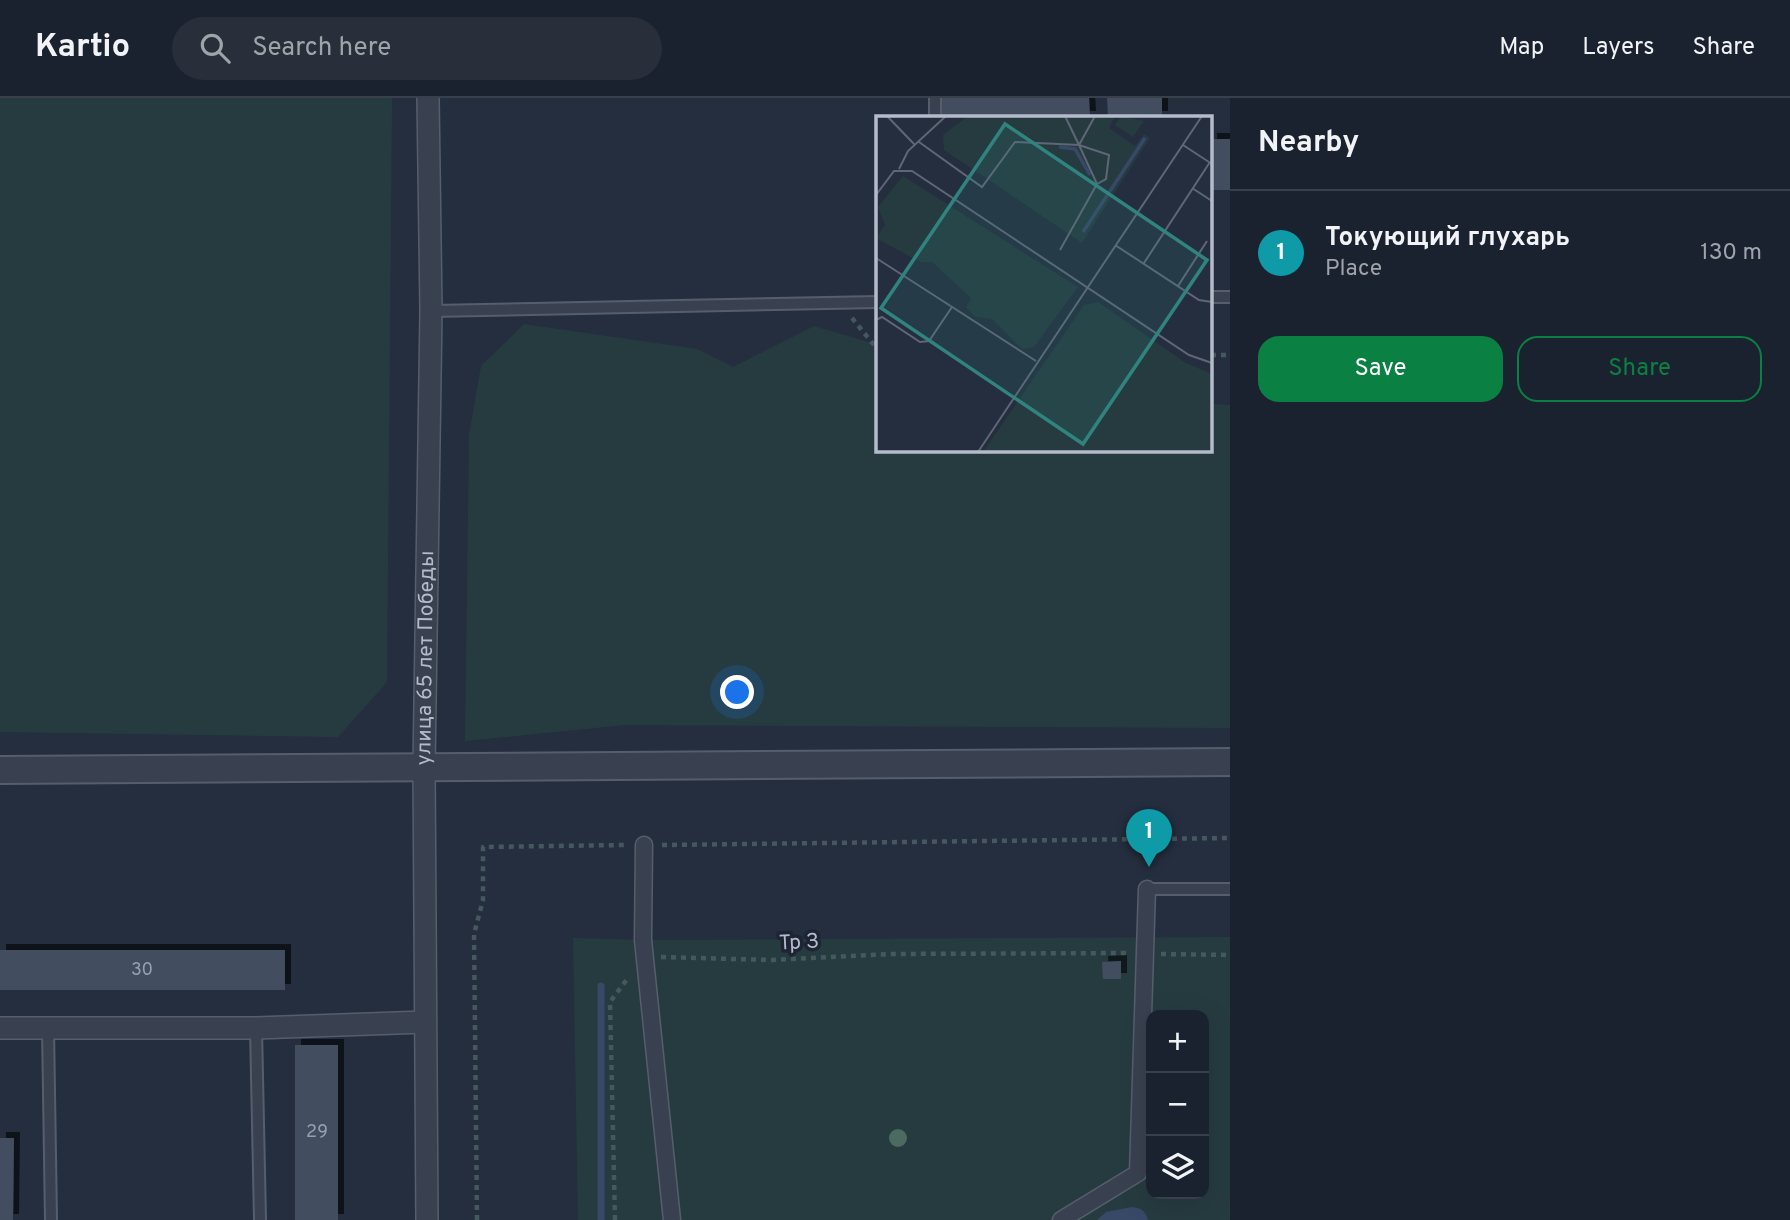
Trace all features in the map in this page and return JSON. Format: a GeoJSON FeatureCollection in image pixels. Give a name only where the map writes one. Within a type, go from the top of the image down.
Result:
{"type":"FeatureCollection","features":[{"type":"Feature","properties":{"kind":"street","name":"улица 65 лет Победы"},"geometry":{"type":"LineString","coordinates":[[427,1220],[424,768],[431,311],[428,98]]}},
{"type":"Feature","properties":{"kind":"street"},"geometry":{"type":"LineString","coordinates":[[0,770],[1230,762]]}},
{"type":"Feature","properties":{"kind":"street"},"geometry":{"type":"LineString","coordinates":[[644,845],[644,957],[672,1220]]}},
{"type":"Feature","properties":{"kind":"street"},"geometry":{"type":"LineString","coordinates":[[1061,1220],[1138,1173],[1147,889]]}},
{"type":"Feature","properties":{"kind":"street"},"geometry":{"type":"LineString","coordinates":[[0,1028],[256,1028],[425,1022]]}},
{"type":"Feature","properties":{"kind":"lane"},"geometry":{"type":"LineString","coordinates":[[935,98],[935,116]]}},
{"type":"Feature","properties":{"kind":"lane"},"geometry":{"type":"LineString","coordinates":[[1212,297],[1230,296]]}},
{"type":"Feature","properties":{"kind":"lane"},"geometry":{"type":"LineString","coordinates":[[431,311],[876,302]]}},
{"type":"Feature","properties":{"kind":"lane"},"geometry":{"type":"LineString","coordinates":[[1147,889],[1230,889]]}},
{"type":"Feature","properties":{"kind":"lane"},"geometry":{"type":"LineString","coordinates":[[48,1028],[51,1220]]}},
{"type":"Feature","properties":{"kind":"lane"},"geometry":{"type":"LineString","coordinates":[[256,1028],[260,1220]]}},
{"type":"Feature","properties":{"kind":"path"},"geometry":{"type":"LineString","coordinates":[[839,303],[876,348]]}},
{"type":"Feature","properties":{"kind":"path"},"geometry":{"type":"LineString","coordinates":[[1212,355],[1230,355]]}},
{"type":"Feature","properties":{"kind":"path"},"geometry":{"type":"LineString","coordinates":[[477,1220],[474,934],[483,900],[483,847],[1230,838]]}},
{"type":"Feature","properties":{"kind":"path","name":"Тр З"},"geometry":{"type":"LineString","coordinates":[[644,957],[771,960],[891,954],[1093,952],[1230,955]]}},
{"type":"Feature","properties":{"kind":"path"},"geometry":{"type":"LineString","coordinates":[[615,1220],[610,1002],[644,957]]}},
{"type":"Feature","properties":{"kind":"green space"},"geometry":{"type":"Polygon","coordinates":[[[0,98],[392,98],[387,682],[338,737],[0,732],[0,98]]]}},
{"type":"Feature","properties":{"kind":"green space"},"geometry":{"type":"Polygon","coordinates":[[[524,324],[697,349],[733,367],[814,326],[875,344],[876,452],[1212,452],[1212,404],[1230,405],[1230,728],[625,725],[465,741],[469,435],[481,366],[524,324]]]}},
{"type":"Feature","properties":{"kind":"green space"},"geometry":{"type":"Polygon","coordinates":[[[1230,937],[1230,1220],[578,1220],[573,938],[643,940],[1230,937]]]}},
{"type":"Feature","properties":{"kind":"water"},"geometry":{"type":"Polygon","coordinates":[[[1132,1207],[1143,1210],[1148,1220],[1097,1220],[1106,1212],[1132,1207]]]}},
{"type":"Feature","properties":{"kind":"building"},"geometry":{"type":"Polygon","coordinates":[[[940,98],[1089,98],[1090,116],[940,116],[940,98]]]}},
{"type":"Feature","properties":{"kind":"building"},"geometry":{"type":"Polygon","coordinates":[[[1107,98],[1162,98],[1162,116],[1108,116],[1107,98]]]}},
{"type":"Feature","properties":{"kind":"building"},"geometry":{"type":"Polygon","coordinates":[[[1212,139],[1230,139],[1230,190],[1212,190],[1212,139]]]}},
{"type":"Feature","properties":{"kind":"building"},"geometry":{"type":"Polygon","coordinates":[[[0,950],[285,950],[285,990],[0,990],[0,950]]]}},
{"type":"Feature","properties":{"kind":"building"},"geometry":{"type":"Polygon","coordinates":[[[1121,961],[1121,979],[1103,979],[1102,962],[1121,961]]]}},
{"type":"Feature","properties":{"kind":"building"},"geometry":{"type":"Polygon","coordinates":[[[295,1045],[338,1045],[338,1220],[295,1220],[295,1045]]]}},
{"type":"Feature","properties":{"kind":"building"},"geometry":{"type":"Polygon","coordinates":[[[0,1138],[14,1138],[13,1220],[0,1220],[0,1138]]]}},
{"type":"Feature","properties":{"kind":"waterway"},"geometry":{"type":"LineString","coordinates":[[601,986],[601,1220]]}},
{"type":"Feature","properties":{"kind":"place","name":"Токующий глухарь"},"geometry":{"type":"Point","coordinates":[1149,867]}}]}
